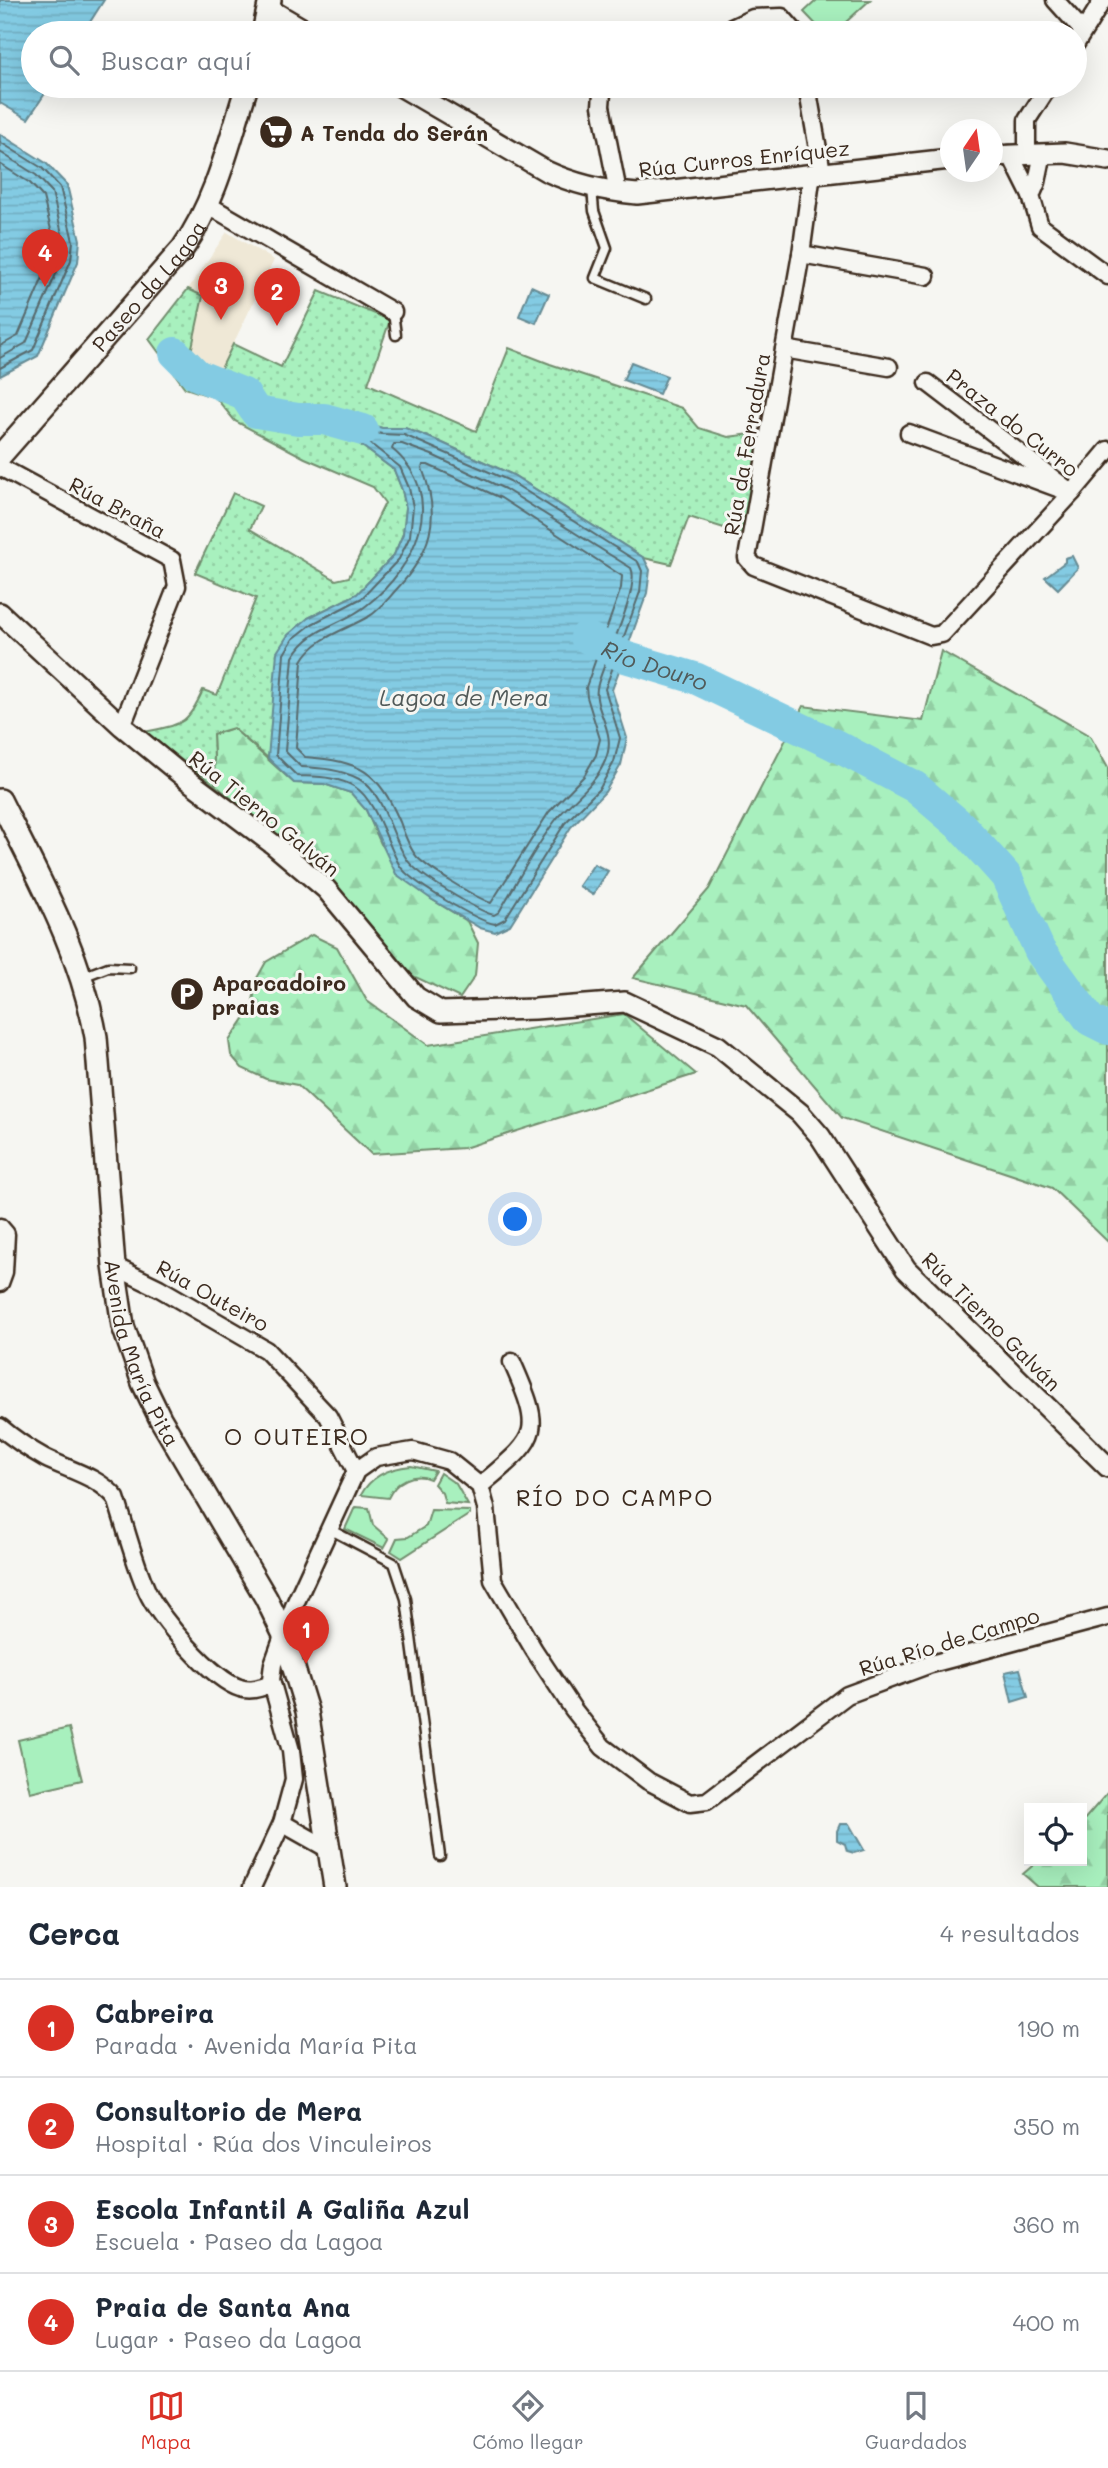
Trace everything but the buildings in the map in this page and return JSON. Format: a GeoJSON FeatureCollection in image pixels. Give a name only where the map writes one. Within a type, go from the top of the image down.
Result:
{"type":"FeatureCollection","features":[{"type":"Feature","properties":{"kind":"main road","name":"Paseo da Lagoa"},"geometry":{"type":"LineString","coordinates":[[0,457],[183,248],[208,205],[243,98]]}},
{"type":"Feature","properties":{"kind":"main road","name":"Avenida María Pita"},"geometry":{"type":"LineString","coordinates":[[0,800],[62,926],[82,977],[96,1037],[114,1266],[123,1326],[143,1384],[160,1419],[266,1598],[283,1633],[307,1711],[335,1887]]}},
{"type":"Feature","properties":{"kind":"street"},"geometry":{"type":"LineString","coordinates":[[1055,0],[1068,21]]}},
{"type":"Feature","properties":{"kind":"street"},"geometry":{"type":"LineString","coordinates":[[1087,25],[1103,0]]}},
{"type":"Feature","properties":{"kind":"street"},"geometry":{"type":"LineString","coordinates":[[270,5],[293,21]]}},
{"type":"Feature","properties":{"kind":"street"},"geometry":{"type":"LineString","coordinates":[[747,21],[753,18],[782,17],[786,21]]}},
{"type":"Feature","properties":{"kind":"street","name":"Rúa Curros Enríquez"},"geometry":{"type":"LineString","coordinates":[[421,98],[546,171],[572,183],[618,192],[637,194],[940,160]]}},
{"type":"Feature","properties":{"kind":"street"},"geometry":{"type":"LineString","coordinates":[[602,98],[618,192]]}},
{"type":"Feature","properties":{"kind":"street","name":"Rúa da Ferradura"},"geometry":{"type":"LineString","coordinates":[[808,98],[817,172],[747,558],[754,566],[931,636],[942,634],[1108,450]]}},
{"type":"Feature","properties":{"kind":"street"},"geometry":{"type":"LineString","coordinates":[[1041,98],[1027,120],[1018,154],[1040,226],[1108,276]]}},
{"type":"Feature","properties":{"kind":"street"},"geometry":{"type":"LineString","coordinates":[[1018,154],[1065,153],[1108,160]]}},
{"type":"Feature","properties":{"kind":"street"},"geometry":{"type":"LineString","coordinates":[[1018,154],[1037,182],[1031,196]]}},
{"type":"Feature","properties":{"kind":"street"},"geometry":{"type":"LineString","coordinates":[[208,205],[393,312]]}},
{"type":"Feature","properties":{"kind":"street"},"geometry":{"type":"LineString","coordinates":[[801,254],[926,276]]}},
{"type":"Feature","properties":{"kind":"street"},"geometry":{"type":"LineString","coordinates":[[784,349],[889,367]]}},
{"type":"Feature","properties":{"kind":"street","name":"Praza do Curro"},"geometry":{"type":"LineString","coordinates":[[928,383],[1072,493]]}},
{"type":"Feature","properties":{"kind":"street","name":"Praza do Curro"},"geometry":{"type":"LineString","coordinates":[[909,433],[1072,493]]}},
{"type":"Feature","properties":{"kind":"street","name":"Rúa Braña"},"geometry":{"type":"LineString","coordinates":[[0,467],[172,560],[177,586],[122,726]]}},
{"type":"Feature","properties":{"kind":"street","name":"Rúa Tierno Galván"},"geometry":{"type":"LineString","coordinates":[[0,613],[122,726],[326,889],[416,997],[441,1012],[535,1009],[625,1002],[718,1046],[800,1113],[820,1136],[906,1269],[1108,1467]]}},
{"type":"Feature","properties":{"kind":"street"},"geometry":{"type":"LineString","coordinates":[[0,1227],[6,1234],[4,1272],[0,1283]]}},
{"type":"Feature","properties":{"kind":"street","name":"Rúa Outeiro"},"geometry":{"type":"LineString","coordinates":[[114,1266],[159,1288],[266,1349],[328,1416],[356,1471]]}},
{"type":"Feature","properties":{"kind":"street"},"geometry":{"type":"LineString","coordinates":[[252,1887],[282,1823],[294,1779],[290,1751],[272,1684],[273,1664],[283,1633],[356,1471],[376,1457],[413,1451],[449,1461],[480,1486],[528,1442],[533,1426],[530,1402],[512,1362]]}},
{"type":"Feature","properties":{"kind":"street"},"geometry":{"type":"LineString","coordinates":[[0,1427],[45,1458],[108,1488],[117,1498],[144,1581],[161,1617],[215,1673],[240,1688],[255,1690],[272,1684]]}},
{"type":"Feature","properties":{"kind":"street","name":"Rúa Río de Campo"},"geometry":{"type":"LineString","coordinates":[[480,1486],[486,1508],[493,1580],[573,1709],[603,1747],[648,1781],[690,1803],[707,1801],[847,1695],[931,1664],[1108,1617]]}},
{"type":"Feature","properties":{"kind":"street"},"geometry":{"type":"LineString","coordinates":[[282,1823],[330,1850]]}},
{"type":"Feature","properties":{"kind":"lane"},"geometry":{"type":"LineString","coordinates":[[592,188],[594,211],[607,248],[595,278],[646,299]]}},
{"type":"Feature","properties":{"kind":"lane"},"geometry":{"type":"LineString","coordinates":[[393,312],[396,335]]}},
{"type":"Feature","properties":{"kind":"lane"},"geometry":{"type":"LineString","coordinates":[[82,977],[108,967],[130,968]]}},
{"type":"Feature","properties":{"kind":"lane"},"geometry":{"type":"LineString","coordinates":[[331,1530],[394,1563],[406,1599],[440,1856]]}},
{"type":"Feature","properties":{"kind":"shaded area"},"geometry":{"type":"Polygon","coordinates":[[[227,232],[274,260],[219,373],[191,352],[202,296],[188,289],[227,232]]]}},
{"type":"Feature","properties":{"kind":"green space"},"geometry":{"type":"Polygon","coordinates":[[[817,0],[870,0],[847,21],[813,21],[804,12],[817,0]]]}},
{"type":"Feature","properties":{"kind":"green space"},"geometry":{"type":"Polygon","coordinates":[[[188,289],[203,296],[191,352],[219,373],[233,344],[281,367],[319,291],[390,320],[368,384],[476,431],[509,348],[682,408],[699,428],[728,437],[760,433],[743,534],[689,517],[671,564],[644,558],[513,475],[405,428],[382,428],[340,415],[323,424],[346,434],[394,470],[406,508],[403,534],[394,555],[357,594],[308,618],[271,738],[268,758],[233,728],[213,734],[215,785],[144,732],[182,722],[192,711],[203,690],[217,695],[256,598],[195,573],[233,493],[261,506],[250,529],[336,580],[349,577],[385,503],[373,487],[305,458],[235,421],[216,398],[185,388],[149,339],[188,289]]]}},
{"type":"Feature","properties":{"kind":"green space"},"geometry":{"type":"Polygon","coordinates":[[[941,651],[1090,736],[1108,768],[1108,1242],[1052,1188],[842,1118],[746,1005],[633,978],[709,889],[803,706],[923,721],[941,651]]]}},
{"type":"Feature","properties":{"kind":"green space"},"geometry":{"type":"Polygon","coordinates":[[[233,728],[294,783],[324,784],[351,793],[366,810],[381,844],[431,899],[467,921],[478,943],[475,976],[460,998],[394,967],[299,854],[215,785],[213,735],[233,728]]]}},
{"type":"Feature","properties":{"kind":"green space"},"geometry":{"type":"Polygon","coordinates":[[[312,935],[337,947],[367,1001],[428,1045],[624,1014],[696,1074],[464,1148],[371,1154],[297,1085],[266,1079],[242,1068],[231,1055],[229,1041],[252,1007],[257,978],[266,962],[312,935]]]}},
{"type":"Feature","properties":{"kind":"green space"},"geometry":{"type":"Polygon","coordinates":[[[411,1466],[435,1471],[430,1479],[411,1477],[400,1483],[388,1498],[361,1495],[370,1482],[382,1474],[411,1466]]]}},
{"type":"Feature","properties":{"kind":"green space"},"geometry":{"type":"Polygon","coordinates":[[[440,1473],[456,1484],[468,1505],[445,1503],[442,1493],[434,1484],[440,1473]]]}},
{"type":"Feature","properties":{"kind":"green space"},"geometry":{"type":"Polygon","coordinates":[[[355,1507],[369,1508],[373,1525],[389,1539],[384,1548],[345,1529],[355,1507]]]}},
{"type":"Feature","properties":{"kind":"green space"},"geometry":{"type":"Polygon","coordinates":[[[431,1510],[470,1511],[470,1514],[402,1558],[391,1551],[397,1538],[408,1537],[426,1526],[431,1510]]]}},
{"type":"Feature","properties":{"kind":"green space"},"geometry":{"type":"Polygon","coordinates":[[[69,1728],[82,1780],[30,1792],[18,1740],[69,1728]]]}},
{"type":"Feature","properties":{"kind":"green space"},"geometry":{"type":"Polygon","coordinates":[[[1108,1792],[1108,1887],[1038,1887],[1023,1874],[1032,1866],[1087,1866],[1087,1816],[1108,1792]]]}},
{"type":"Feature","properties":{"kind":"water"},"geometry":{"type":"Polygon","coordinates":[[[0,0],[104,0],[91,21],[21,21],[21,98],[42,98],[28,119],[0,103],[0,0]]]}},
{"type":"Feature","properties":{"kind":"water"},"geometry":{"type":"Polygon","coordinates":[[[0,134],[46,163],[67,185],[80,240],[78,262],[38,356],[0,376],[0,134]]]}},
{"type":"Feature","properties":{"kind":"water"},"geometry":{"type":"Polygon","coordinates":[[[531,286],[549,294],[536,323],[519,316],[531,286]]]}},
{"type":"Feature","properties":{"kind":"water"},"geometry":{"type":"Polygon","coordinates":[[[631,362],[667,376],[659,394],[623,380],[631,362]]]}},
{"type":"Feature","properties":{"kind":"water","name":"Lagoa de Mera"},"geometry":{"type":"Polygon","coordinates":[[[324,415],[340,415],[382,428],[405,428],[513,475],[644,558],[650,570],[647,593],[612,690],[627,738],[621,765],[605,792],[571,827],[510,925],[495,932],[480,928],[431,899],[396,874],[366,810],[351,793],[324,784],[294,783],[268,758],[277,652],[288,635],[308,618],[357,594],[394,555],[403,534],[406,508],[394,470],[346,434],[323,423],[324,415]]]}},
{"type":"Feature","properties":{"kind":"water"},"geometry":{"type":"Polygon","coordinates":[[[1072,556],[1078,568],[1058,589],[1045,577],[1065,562],[1065,558],[1072,556]]]}},
{"type":"Feature","properties":{"kind":"water"},"geometry":{"type":"Polygon","coordinates":[[[594,864],[608,871],[593,895],[579,886],[594,864]]]}},
{"type":"Feature","properties":{"kind":"water"},"geometry":{"type":"Polygon","coordinates":[[[1020,1669],[1028,1697],[1012,1702],[1005,1672],[1020,1669]]]}},
{"type":"Feature","properties":{"kind":"water"},"geometry":{"type":"Polygon","coordinates":[[[840,1824],[849,1824],[864,1850],[854,1853],[847,1851],[845,1844],[837,1840],[840,1824]]]}},
{"type":"Feature","properties":{"kind":"waterway","name":"Río Douro"},"geometry":{"type":"LineString","coordinates":[[175,353],[197,375],[244,394],[256,412],[298,419],[324,419],[363,430]]}},
{"type":"Feature","properties":{"kind":"waterway","name":"Río Douro"},"geometry":{"type":"LineString","coordinates":[[586,637],[625,657],[695,678],[833,744],[915,787],[962,827],[1006,876],[1040,951],[1090,1020],[1108,1029]]}},
{"type":"Feature","properties":{"kind":"place","name":"A Tenda do Serán"},"geometry":{"type":"Point","coordinates":[276,132]}},
{"type":"Feature","properties":{"kind":"place","name":"Praia de Santa Ana"},"geometry":{"type":"Point","coordinates":[45,287]}},
{"type":"Feature","properties":{"kind":"place","name":"Escola Infantil A Galiña Azul"},"geometry":{"type":"Point","coordinates":[221,320]}},
{"type":"Feature","properties":{"kind":"place","name":"Consultorio de Mera"},"geometry":{"type":"Point","coordinates":[277,326]}},
{"type":"Feature","properties":{"kind":"place","name":"Aparcadoiro praias"},"geometry":{"type":"Point","coordinates":[187,994]}},
{"type":"Feature","properties":{"kind":"place","name":"Cabreira"},"geometry":{"type":"Point","coordinates":[306,1664]}},
{"type":"Feature","properties":{"kind":"district","name":"O OUTEIRO"},"geometry":{"type":"Point","coordinates":[297,1436]}},
{"type":"Feature","properties":{"kind":"district","name":"RÍO DO CAMPO"},"geometry":{"type":"Point","coordinates":[615,1497]}}]}
